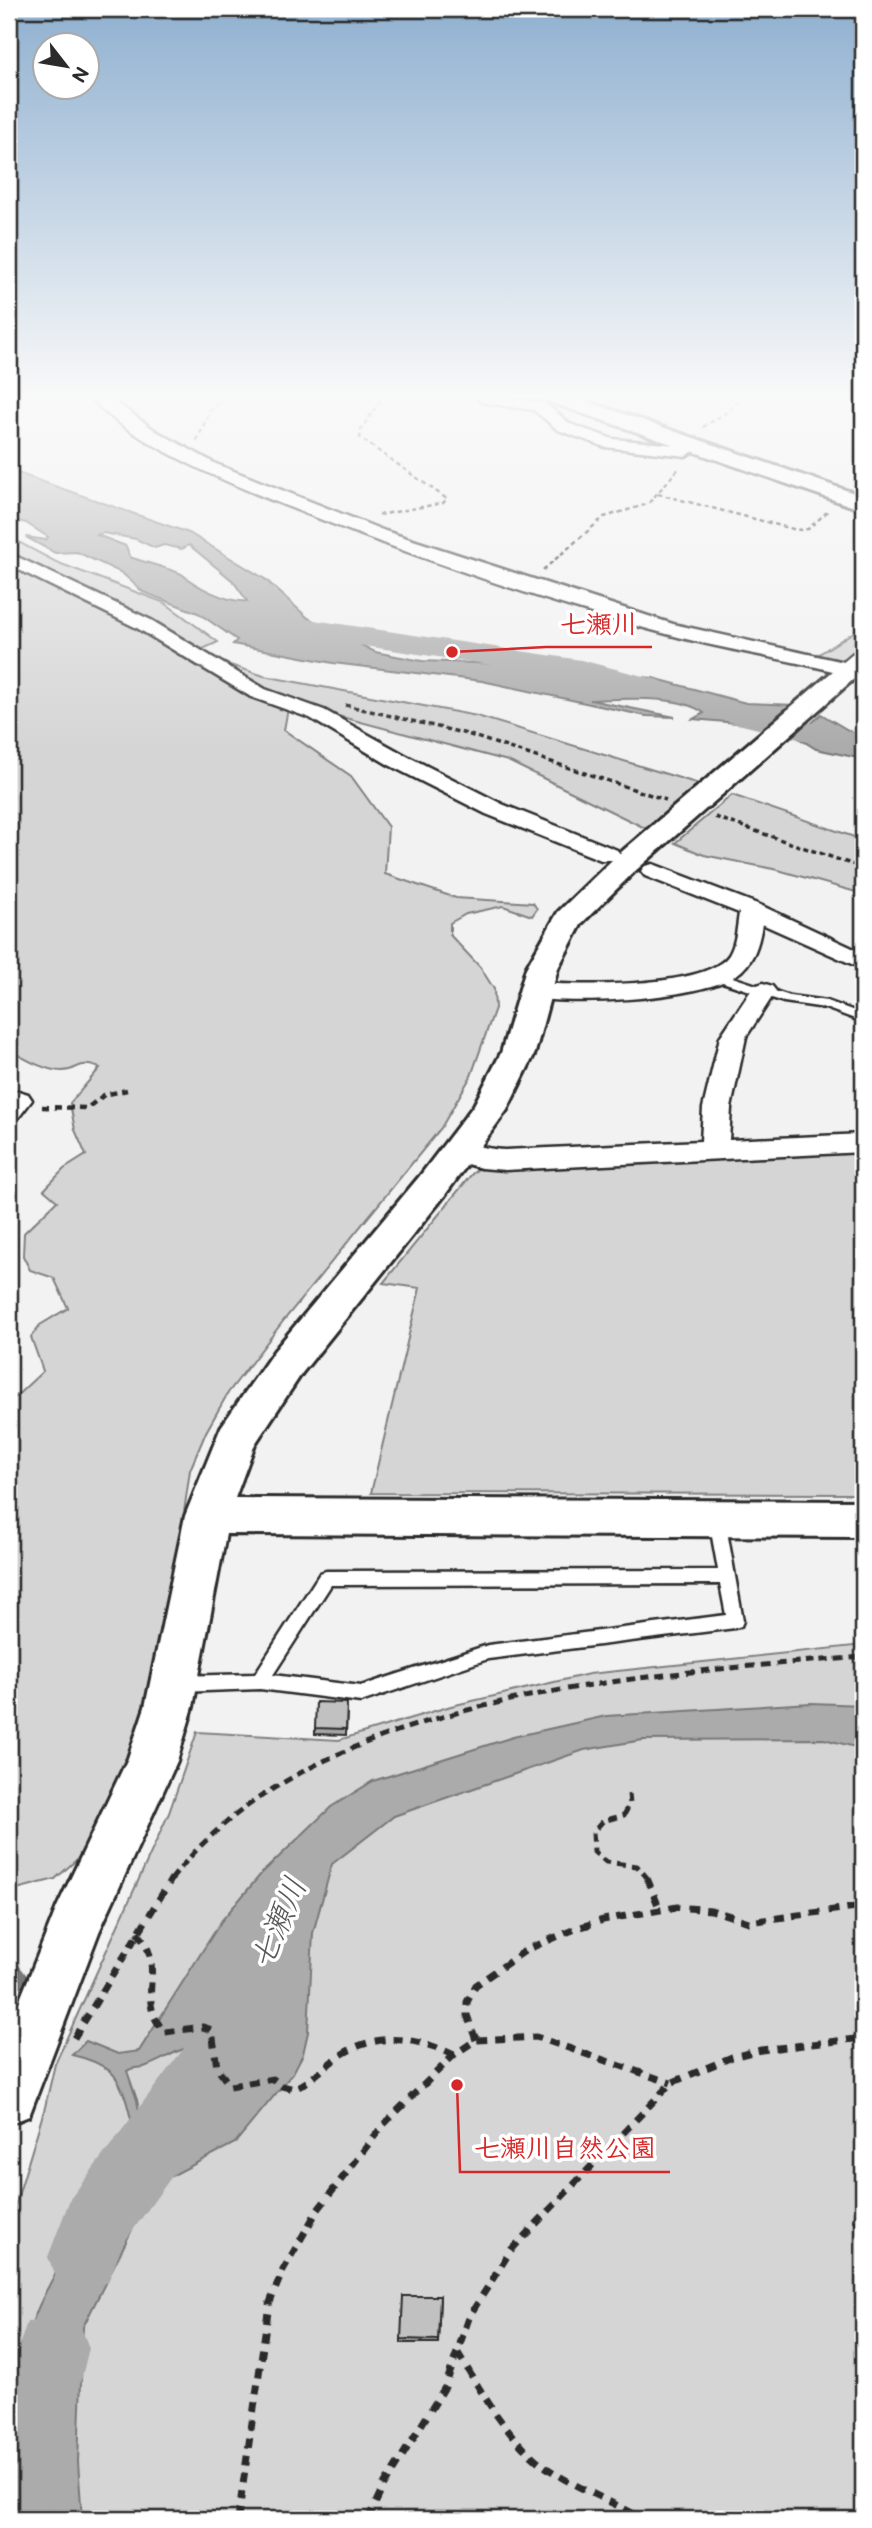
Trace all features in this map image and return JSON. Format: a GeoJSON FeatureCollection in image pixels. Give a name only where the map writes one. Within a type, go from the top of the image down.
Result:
{"type":"FeatureCollection","features":[{"type":"Feature","properties":{"kind":"main road"},"geometry":{"type":"LineString","coordinates":[[9,2096],[17,2040],[76,1925],[152,1761],[173,1684],[207,1516],[236,1439],[265,1392],[459,1152],[489,1110],[512,1069],[534,991],[553,944],[578,908],[833,677],[863,657]]}},
{"type":"Feature","properties":{"kind":"main road"},"geometry":{"type":"LineString","coordinates":[[207,1516],[863,1519]]}},
{"type":"Feature","properties":{"kind":"street"},"geometry":{"type":"LineString","coordinates":[[316,512],[666,628],[833,677]]}},
{"type":"Feature","properties":{"kind":"street"},"geometry":{"type":"LineString","coordinates":[[9,558],[144,624],[258,693],[317,714],[397,760],[494,809],[609,855]]}},
{"type":"Feature","properties":{"kind":"street"},"geometry":{"type":"LineString","coordinates":[[653,871],[859,956]]}},
{"type":"Feature","properties":{"kind":"street"},"geometry":{"type":"LineString","coordinates":[[534,991],[620,994],[717,976],[743,952],[748,940],[752,910]]}},
{"type":"Feature","properties":{"kind":"street"},"geometry":{"type":"LineString","coordinates":[[714,1149],[717,1108],[733,1037],[763,990]]}},
{"type":"Feature","properties":{"kind":"street"},"geometry":{"type":"LineString","coordinates":[[459,1152],[481,1159],[505,1160],[863,1143]]}},
{"type":"Feature","properties":{"kind":"lane"},"geometry":{"type":"LineString","coordinates":[[717,976],[801,1002],[827,1005],[863,1018]]}},
{"type":"Feature","properties":{"kind":"lane"},"geometry":{"type":"LineString","coordinates":[[173,1684],[260,1681],[361,1694],[488,1652],[735,1621],[717,1518]]}},
{"type":"Feature","properties":{"kind":"lane"},"geometry":{"type":"LineString","coordinates":[[260,1681],[326,1578],[727,1577]]}},
{"type":"Feature","properties":{"kind":"path"},"geometry":{"type":"LineString","coordinates":[[372,517],[394,512]]}},
{"type":"Feature","properties":{"kind":"path"},"geometry":{"type":"LineString","coordinates":[[541,572],[600,520],[627,512]]}},
{"type":"Feature","properties":{"kind":"path"},"geometry":{"type":"LineString","coordinates":[[729,512],[801,530],[810,528],[827,512]]}},
{"type":"Feature","properties":{"kind":"path"},"geometry":{"type":"LineString","coordinates":[[834,512],[840,513]]}},
{"type":"Feature","properties":{"kind":"path"},"geometry":{"type":"LineString","coordinates":[[335,703],[467,734],[693,805],[863,868]]}},
{"type":"Feature","properties":{"kind":"path"},"geometry":{"type":"LineString","coordinates":[[13,1106],[87,1108],[104,1095],[127,1090]]}},
{"type":"Feature","properties":{"kind":"path"},"geometry":{"type":"LineString","coordinates":[[71,2042],[86,2023],[154,1903],[179,1870],[226,1823],[290,1780],[369,1742],[463,1713],[558,1692],[694,1672],[863,1657]]}},
{"type":"Feature","properties":{"kind":"path"},"geometry":{"type":"LineString","coordinates":[[629,1794],[629,1804],[624,1815],[603,1821],[593,1832],[594,1852],[606,1862],[637,1867],[652,1884],[660,1910]]}},
{"type":"Feature","properties":{"kind":"path"},"geometry":{"type":"LineString","coordinates":[[476,2040],[467,2015],[470,1992],[502,1965],[575,1929],[603,1920],[660,1910],[711,1910],[749,1922],[810,1911],[863,1906]]}},
{"type":"Feature","properties":{"kind":"path"},"geometry":{"type":"LineString","coordinates":[[137,1932],[150,1948],[152,1992],[149,2005],[154,2020],[165,2032],[203,2027],[212,2030],[215,2063],[224,2082],[230,2086],[273,2079],[282,2086],[294,2088],[348,2049],[391,2038],[433,2043],[454,2054]]}},
{"type":"Feature","properties":{"kind":"path"},"geometry":{"type":"LineString","coordinates":[[238,2519],[262,2341],[269,2305],[283,2270],[317,2211],[362,2150],[454,2054],[476,2040],[536,2037],[671,2083]]}},
{"type":"Feature","properties":{"kind":"path"},"geometry":{"type":"LineString","coordinates":[[368,2519],[383,2487],[445,2387],[481,2294],[511,2250],[671,2083],[732,2057],[761,2050],[863,2039]]}},
{"type":"Feature","properties":{"kind":"path"},"geometry":{"type":"LineString","coordinates":[[458,2353],[498,2415],[530,2454],[568,2480],[643,2519]]}},
{"type":"Feature","properties":{"kind":"shaded area"},"geometry":{"type":"Polygon","coordinates":[[[9,537],[56,562],[165,603],[218,642],[194,653],[264,676],[477,716],[699,784],[649,830],[508,761],[289,703],[284,730],[351,776],[388,827],[385,874],[456,898],[533,903],[537,909],[532,916],[503,906],[466,914],[450,923],[450,935],[480,967],[494,989],[495,1008],[471,1076],[441,1128],[228,1393],[206,1432],[190,1470],[163,1660],[139,1748],[92,1846],[55,1879],[9,1891],[9,1403],[43,1371],[31,1337],[40,1325],[68,1308],[54,1278],[30,1270],[23,1256],[24,1233],[57,1201],[44,1190],[64,1169],[86,1155],[75,1130],[70,1103],[100,1068],[82,1065],[68,1071],[49,1069],[9,1050],[9,537]]]}},
{"type":"Feature","properties":{"kind":"shaded area"},"geometry":{"type":"Polygon","coordinates":[[[863,626],[863,644],[842,662],[801,653],[819,654],[863,626]]]}},
{"type":"Feature","properties":{"kind":"shaded area"},"geometry":{"type":"Polygon","coordinates":[[[732,795],[863,840],[863,894],[778,870],[704,855],[675,843],[732,795]]]}},
{"type":"Feature","properties":{"kind":"shaded area"},"geometry":{"type":"Polygon","coordinates":[[[863,1149],[863,1494],[371,1493],[420,1288],[383,1283],[480,1167],[863,1149]]]}},
{"type":"Feature","properties":{"kind":"shaded area"},"geometry":{"type":"Polygon","coordinates":[[[863,1645],[863,2519],[9,2519],[9,2226],[45,2107],[55,2064],[169,1813],[197,1732],[339,1740],[451,1706],[589,1674],[863,1645]]]}},
{"type":"Feature","properties":{"kind":"water"},"geometry":{"type":"Polygon","coordinates":[[[9,512],[129,512],[189,533],[265,579],[308,618],[375,652],[422,661],[502,664],[653,678],[746,703],[793,705],[770,726],[693,719],[704,713],[693,707],[665,700],[590,700],[675,717],[646,716],[482,681],[333,663],[233,644],[237,640],[198,613],[143,592],[122,573],[77,552],[55,553],[26,537],[46,540],[48,537],[26,523],[9,519],[9,512]],[[103,533],[97,535],[126,546],[130,557],[180,573],[195,584],[222,597],[247,601],[233,581],[189,545],[182,549],[164,545],[155,548],[136,539],[103,533]]]}},
{"type":"Feature","properties":{"kind":"water"},"geometry":{"type":"Polygon","coordinates":[[[821,714],[863,739],[863,759],[816,749],[797,737],[821,714]]]}},
{"type":"Feature","properties":{"kind":"water"},"geometry":{"type":"Polygon","coordinates":[[[811,1703],[863,1705],[863,1749],[824,1739],[643,1740],[584,1750],[394,1816],[332,1864],[313,1933],[308,2032],[303,2054],[293,2073],[235,2143],[156,2184],[140,2205],[136,2222],[83,2327],[78,2462],[82,2519],[28,2519],[43,2461],[46,2429],[45,2416],[40,2406],[19,2420],[9,2440],[10,2413],[20,2360],[38,2308],[50,2284],[79,2238],[133,2176],[136,2158],[127,2103],[117,2080],[102,2066],[72,2055],[86,2041],[118,2054],[139,2051],[222,1920],[261,1874],[331,1807],[373,1781],[513,1737],[606,1716],[811,1703]],[[204,2044],[186,2048],[144,2067],[127,2071],[137,2100],[147,2156],[185,2129],[201,2110],[218,2067],[204,2044]]]}},
{"type":"Feature","properties":{"kind":"building"},"geometry":{"type":"Polygon","coordinates":[[[316,1702],[347,1703],[346,1729],[315,1728],[316,1702]]]}},
{"type":"Feature","properties":{"kind":"building"},"geometry":{"type":"Polygon","coordinates":[[[403,2296],[440,2296],[438,2340],[401,2339],[403,2296]]]}},
{"type":"Feature","properties":{"kind":"waterway","name":"七瀬川"},"geometry":{"type":"LineString","coordinates":[[277,616],[291,626],[581,669],[651,688]]}},
{"type":"Feature","properties":{"kind":"waterway","name":"七瀬川"},"geometry":{"type":"LineString","coordinates":[[737,714],[863,745]]}},
{"type":"Feature","properties":{"kind":"waterway"},"geometry":{"type":"LineString","coordinates":[[9,1962],[25,1983]]}},
{"type":"Feature","properties":{"kind":"waterway","name":"七瀬川"},"geometry":{"type":"LineString","coordinates":[[83,2257],[95,2224],[237,2031],[245,2008]]}},
{"type":"Feature","properties":{"kind":"waterway","name":"七瀬川"},"geometry":{"type":"LineString","coordinates":[[13,2519],[27,2445],[53,2348]]}},
{"type":"Feature","properties":{"kind":"place","name":"七瀬川"},"geometry":{"type":"Point","coordinates":[452,652]}},
{"type":"Feature","properties":{"kind":"place","name":"七瀬川自然公園"},"geometry":{"type":"Point","coordinates":[457,2085]}}]}
